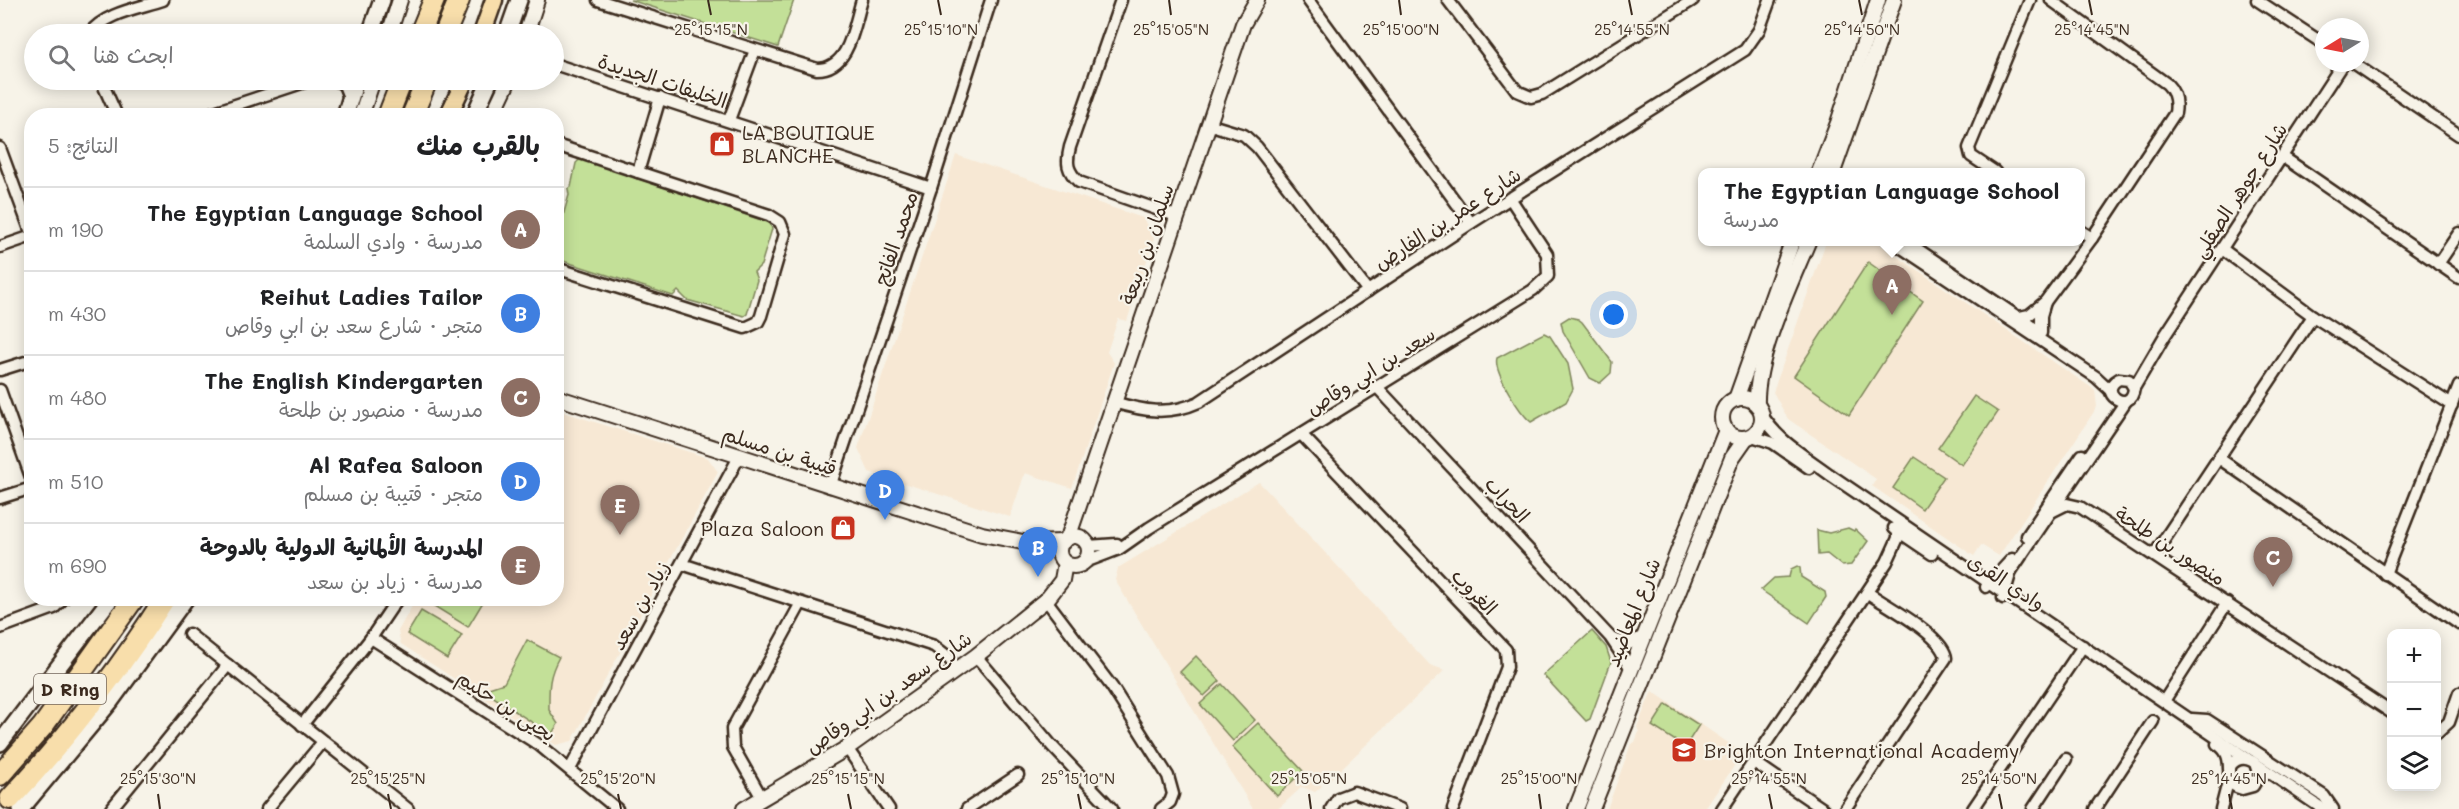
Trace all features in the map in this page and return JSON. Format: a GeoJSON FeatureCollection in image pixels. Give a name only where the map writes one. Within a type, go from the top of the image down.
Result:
{"type":"FeatureCollection","features":[{"type":"Feature","properties":{"kind":"highway"},"geometry":{"type":"LineString","coordinates":[[424,24],[432,0]]}},
{"type":"Feature","properties":{"kind":"highway"},"geometry":{"type":"LineString","coordinates":[[449,24],[459,0]]}},
{"type":"Feature","properties":{"kind":"highway"},"geometry":{"type":"LineString","coordinates":[[391,108],[398,90]]}},
{"type":"Feature","properties":{"kind":"highway"},"geometry":{"type":"LineString","coordinates":[[415,108],[423,90]]}},
{"type":"Feature","properties":{"kind":"highway","name":"D Ring"},"geometry":{"type":"LineString","coordinates":[[0,775],[43,726],[128,606]]}},
{"type":"Feature","properties":{"kind":"highway","name":"D Ring"},"geometry":{"type":"LineString","coordinates":[[22,805],[39,768],[96,697],[176,606]]}},
{"type":"Feature","properties":{"kind":"main road"},"geometry":{"type":"LineString","coordinates":[[374,24],[382,0]]}},
{"type":"Feature","properties":{"kind":"main road"},"geometry":{"type":"LineString","coordinates":[[486,24],[494,0]]}},
{"type":"Feature","properties":{"kind":"main road"},"geometry":{"type":"LineString","coordinates":[[511,24],[519,0]]}},
{"type":"Feature","properties":{"kind":"main road"},"geometry":{"type":"LineString","coordinates":[[347,108],[353,90]]}},
{"type":"Feature","properties":{"kind":"main road"},"geometry":{"type":"LineString","coordinates":[[452,108],[460,90]]}},
{"type":"Feature","properties":{"kind":"main road"},"geometry":{"type":"LineString","coordinates":[[478,108],[486,90]]}},
{"type":"Feature","properties":{"kind":"main road","name":"D Ring"},"geometry":{"type":"LineString","coordinates":[[1,741],[105,606]]}},
{"type":"Feature","properties":{"kind":"street"},"geometry":{"type":"LineString","coordinates":[[98,24],[106,19],[163,0]]}},
{"type":"Feature","properties":{"kind":"street"},"geometry":{"type":"LineString","coordinates":[[392,24],[400,0]]}},
{"type":"Feature","properties":{"kind":"street"},"geometry":{"type":"LineString","coordinates":[[531,24],[537,0]]}},
{"type":"Feature","properties":{"kind":"street"},"geometry":{"type":"LineString","coordinates":[[598,0],[817,69],[833,66],[844,56],[862,0]]}},
{"type":"Feature","properties":{"kind":"street","name":"محمد الفاتح"},"geometry":{"type":"LineString","coordinates":[[830,487],[931,188],[991,0]]}},
{"type":"Feature","properties":{"kind":"street"},"geometry":{"type":"LineString","coordinates":[[1121,0],[1070,147],[1067,161],[1069,172],[1079,182],[1176,216]]}},
{"type":"Feature","properties":{"kind":"street","name":"سلمان بن ربيعة"},"geometry":{"type":"LineString","coordinates":[[1065,540],[1081,504],[1113,402],[1243,24],[1257,0]]}},
{"type":"Feature","properties":{"kind":"street"},"geometry":{"type":"LineString","coordinates":[[1308,0],[1471,223]]}},
{"type":"Feature","properties":{"kind":"street"},"geometry":{"type":"LineString","coordinates":[[1448,0],[1517,92],[1531,97],[1542,94],[1693,0]]}},
{"type":"Feature","properties":{"kind":"street","name":"شارع عمر بن الفارض"},"geometry":{"type":"LineString","coordinates":[[1113,402],[1157,413],[1186,408],[1510,198],[1745,50],[1759,30],[1770,0]]}},
{"type":"Feature","properties":{"kind":"street"},"geometry":{"type":"LineString","coordinates":[[1821,168],[1839,123],[1878,0]]}},
{"type":"Feature","properties":{"kind":"street"},"geometry":{"type":"LineString","coordinates":[[1836,168],[1894,0]]}},
{"type":"Feature","properties":{"kind":"street"},"geometry":{"type":"LineString","coordinates":[[1989,168],[1971,156],[1969,148],[2030,0]]}},
{"type":"Feature","properties":{"kind":"street"},"geometry":{"type":"LineString","coordinates":[[2020,317],[2029,315],[2045,302],[2092,238],[2175,113],[2176,99],[2167,84],[2051,0]]}},
{"type":"Feature","properties":{"kind":"street"},"geometry":{"type":"LineString","coordinates":[[2262,1],[2315,38]]}},
{"type":"Feature","properties":{"kind":"street"},"geometry":{"type":"LineString","coordinates":[[729,120],[754,50]]}},
{"type":"Feature","properties":{"kind":"street","name":"الخليفات الجديدة"},"geometry":{"type":"LineString","coordinates":[[564,67],[931,188]]}},
{"type":"Feature","properties":{"kind":"street","name":"شارع جوهر الصقلي"},"geometry":{"type":"LineString","coordinates":[[2134,388],[2164,337],[2337,72]]}},
{"type":"Feature","properties":{"kind":"street"},"geometry":{"type":"LineString","coordinates":[[2366,72],[2459,135]]}},
{"type":"Feature","properties":{"kind":"street"},"geometry":{"type":"LineString","coordinates":[[105,90],[113,108]]}},
{"type":"Feature","properties":{"kind":"street"},"geometry":{"type":"LineString","coordinates":[[226,108],[279,90]]}},
{"type":"Feature","properties":{"kind":"street"},"geometry":{"type":"LineString","coordinates":[[346,90],[350,99]]}},
{"type":"Feature","properties":{"kind":"street"},"geometry":{"type":"LineString","coordinates":[[364,108],[370,90]]}},
{"type":"Feature","properties":{"kind":"street"},"geometry":{"type":"LineString","coordinates":[[496,108],[504,90]]}},
{"type":"Feature","properties":{"kind":"street"},"geometry":{"type":"LineString","coordinates":[[638,172],[660,98]]}},
{"type":"Feature","properties":{"kind":"street"},"geometry":{"type":"LineString","coordinates":[[1208,124],[1245,135],[1257,147],[1368,291]]}},
{"type":"Feature","properties":{"kind":"street"},"geometry":{"type":"LineString","coordinates":[[0,148],[24,214]]}},
{"type":"Feature","properties":{"kind":"street"},"geometry":{"type":"LineString","coordinates":[[564,148],[769,215],[780,222],[785,240],[758,322],[752,327],[737,327],[564,271]]}},
{"type":"Feature","properties":{"kind":"street"},"geometry":{"type":"LineString","coordinates":[[2283,157],[2459,278]]}},
{"type":"Feature","properties":{"kind":"street","name":"سعد بن ابي وقاص"},"geometry":{"type":"LineString","coordinates":[[1131,539],[1533,290],[1548,276],[1549,263],[1545,249],[1510,198]]}},
{"type":"Feature","properties":{"kind":"street"},"geometry":{"type":"LineString","coordinates":[[2439,264],[2459,233]]}},
{"type":"Feature","properties":{"kind":"street"},"geometry":{"type":"LineString","coordinates":[[2085,234],[2092,238]]}},
{"type":"Feature","properties":{"kind":"street"},"geometry":{"type":"LineString","coordinates":[[0,247],[24,239]]}},
{"type":"Feature","properties":{"kind":"street"},"geometry":{"type":"LineString","coordinates":[[1791,246],[1736,399],[1724,410],[1723,423],[1726,430],[1734,436],[1749,437],[1761,426],[1756,388],[1785,297],[1806,246]]}},
{"type":"Feature","properties":{"kind":"street"},"geometry":{"type":"LineString","coordinates":[[1899,246],[2096,377],[2119,402],[2126,401]]}},
{"type":"Feature","properties":{"kind":"street"},"geometry":{"type":"LineString","coordinates":[[1913,246],[2109,378],[2122,379],[2134,388],[2133,396],[2126,401],[2011,571],[2004,597]]}},
{"type":"Feature","properties":{"kind":"street"},"geometry":{"type":"LineString","coordinates":[[2222,249],[2313,316],[2452,405]]}},
{"type":"Feature","properties":{"kind":"street"},"geometry":{"type":"LineString","coordinates":[[2041,333],[2041,316],[2045,302]]}},
{"type":"Feature","properties":{"kind":"street"},"geometry":{"type":"LineString","coordinates":[[2154,555],[2313,316]]}},
{"type":"Feature","properties":{"kind":"street","name":"شارع جوهر الصقلي"},"geometry":{"type":"LineString","coordinates":[[2122,379],[2137,372],[2164,337]]}},
{"type":"Feature","properties":{"kind":"street"},"geometry":{"type":"LineString","coordinates":[[0,370],[24,362]]}},
{"type":"Feature","properties":{"kind":"street"},"geometry":{"type":"LineString","coordinates":[[1987,585],[2004,570],[2109,416],[2113,383],[2122,379]]}},
{"type":"Feature","properties":{"kind":"street"},"geometry":{"type":"LineString","coordinates":[[2385,574],[2459,386]]}},
{"type":"Feature","properties":{"kind":"street","name":"الحراب"},"geometry":{"type":"LineString","coordinates":[[1377,387],[1610,637],[1630,667]]}},
{"type":"Feature","properties":{"kind":"street"},"geometry":{"type":"LineString","coordinates":[[0,390],[24,458]]}},
{"type":"Feature","properties":{"kind":"street"},"geometry":{"type":"LineString","coordinates":[[1736,399],[1748,399],[1759,409]]}},
{"type":"Feature","properties":{"kind":"street","name":"قتيبة بن مسلم"},"geometry":{"type":"LineString","coordinates":[[564,400],[982,534],[1028,543],[1065,540]]}},
{"type":"Feature","properties":{"kind":"street","name":"وادي القرى"},"geometry":{"type":"LineString","coordinates":[[1759,409],[1770,428],[1797,450],[2004,597],[2223,748],[2229,758],[2229,773]]}},
{"type":"Feature","properties":{"kind":"street","name":"شارع المعاضيد"},"geometry":{"type":"LineString","coordinates":[[1576,809],[1630,667],[1726,430]]}},
{"type":"Feature","properties":{"kind":"street","name":"الغروب"},"geometry":{"type":"LineString","coordinates":[[1301,434],[1506,650],[1508,667],[1453,809]]}},
{"type":"Feature","properties":{"kind":"street","name":"وادي القرى"},"geometry":{"type":"LineString","coordinates":[[1749,437],[1773,443],[1892,527],[1987,585]]}},
{"type":"Feature","properties":{"kind":"street","name":"شارع المعاضيد"},"geometry":{"type":"LineString","coordinates":[[1592,809],[1732,458],[1749,437]]}},
{"type":"Feature","properties":{"kind":"street","name":"زياد بن سعد"},"geometry":{"type":"LineString","coordinates":[[570,769],[739,457]]}},
{"type":"Feature","properties":{"kind":"street"},"geometry":{"type":"LineString","coordinates":[[2220,459],[2459,624]]}},
{"type":"Feature","properties":{"kind":"street"},"geometry":{"type":"LineString","coordinates":[[2053,511],[2067,504],[2080,507],[2074,479]]}},
{"type":"Feature","properties":{"kind":"street"},"geometry":{"type":"LineString","coordinates":[[0,498],[24,490]]}},
{"type":"Feature","properties":{"kind":"street","name":"سلمان بن ربيعة"},"geometry":{"type":"LineString","coordinates":[[1081,504],[1086,543]]}},
{"type":"Feature","properties":{"kind":"street","name":"منصور بن طلحة"},"geometry":{"type":"LineString","coordinates":[[2080,507],[2387,710]]}},
{"type":"Feature","properties":{"kind":"street"},"geometry":{"type":"LineString","coordinates":[[1722,809],[1868,594],[1898,538],[1898,531],[1892,527]]}},
{"type":"Feature","properties":{"kind":"street"},"geometry":{"type":"LineString","coordinates":[[1086,543],[1089,554],[1084,562],[1072,566],[1063,561],[1060,550],[1065,540],[1076,537],[1086,543],[1108,547],[1131,539]]}},
{"type":"Feature","properties":{"kind":"street","name":"شارع سعد بن ابي وقاص"},"geometry":{"type":"LineString","coordinates":[[744,809],[847,748],[976,656],[1060,590],[1084,562],[1119,549],[1131,539]]}},
{"type":"Feature","properties":{"kind":"street"},"geometry":{"type":"LineString","coordinates":[[1887,562],[1904,542],[1910,540],[1918,544]]}},
{"type":"Feature","properties":{"kind":"street","name":"قتيبة بن مسلم"},"geometry":{"type":"LineString","coordinates":[[1028,543],[1063,561]]}},
{"type":"Feature","properties":{"kind":"street","name":"شارع سعد بن ابي وقاص"},"geometry":{"type":"LineString","coordinates":[[1047,599],[1062,580],[1063,561]]}},
{"type":"Feature","properties":{"kind":"street"},"geometry":{"type":"LineString","coordinates":[[682,564],[934,646],[947,656],[957,669]]}},
{"type":"Feature","properties":{"kind":"street"},"geometry":{"type":"LineString","coordinates":[[1845,809],[1946,658],[1944,647],[1933,637],[1868,594]]}},
{"type":"Feature","properties":{"kind":"street"},"geometry":{"type":"LineString","coordinates":[[1047,599],[1112,687],[1168,776],[1173,795],[1170,802],[1161,809]]}},
{"type":"Feature","properties":{"kind":"street"},"geometry":{"type":"LineString","coordinates":[[762,798],[733,747],[732,729],[801,603]]}},
{"type":"Feature","properties":{"kind":"street"},"geometry":{"type":"LineString","coordinates":[[2164,701],[2227,603]]}},
{"type":"Feature","properties":{"kind":"street"},"geometry":{"type":"LineString","coordinates":[[0,628],[56,606]]}},
{"type":"Feature","properties":{"kind":"street"},"geometry":{"type":"LineString","coordinates":[[302,725],[371,638],[393,606]]}},
{"type":"Feature","properties":{"kind":"street"},"geometry":{"type":"LineString","coordinates":[[189,633],[322,743],[408,809]]}},
{"type":"Feature","properties":{"kind":"street"},"geometry":{"type":"LineString","coordinates":[[1610,637],[1629,644],[1643,636]]}},
{"type":"Feature","properties":{"kind":"street","name":"يحيى بن حكيم"},"geometry":{"type":"LineString","coordinates":[[371,638],[539,745],[617,809]]}},
{"type":"Feature","properties":{"kind":"street"},"geometry":{"type":"LineString","coordinates":[[1973,809],[2081,649]]}},
{"type":"Feature","properties":{"kind":"street","name":"وادي القرى"},"geometry":{"type":"LineString","coordinates":[[2081,649],[2192,719],[2323,809]]}},
{"type":"Feature","properties":{"kind":"street"},"geometry":{"type":"LineString","coordinates":[[976,656],[1052,746],[1112,809]]}},
{"type":"Feature","properties":{"kind":"street"},"geometry":{"type":"LineString","coordinates":[[111,809],[228,665]]}},
{"type":"Feature","properties":{"kind":"street"},"geometry":{"type":"LineString","coordinates":[[2441,729],[2449,722],[2459,693]]}},
{"type":"Feature","properties":{"kind":"street","name":"وادي القرى"},"geometry":{"type":"LineString","coordinates":[[2192,719],[2207,720],[2325,796],[2332,809]]}},
{"type":"Feature","properties":{"kind":"street"},"geometry":{"type":"LineString","coordinates":[[2095,809],[2153,721]]}},
{"type":"Feature","properties":{"kind":"street"},"geometry":{"type":"LineString","coordinates":[[267,809],[322,743]]}},
{"type":"Feature","properties":{"kind":"street"},"geometry":{"type":"LineString","coordinates":[[847,748],[889,809]]}},
{"type":"Feature","properties":{"kind":"street"},"geometry":{"type":"LineString","coordinates":[[2033,809],[2066,759]]}},
{"type":"Feature","properties":{"kind":"street"},"geometry":{"type":"LineString","coordinates":[[2236,760],[2252,761],[2259,776],[2251,787],[2221,808],[2229,785],[2229,773],[2236,760]]}},
{"type":"Feature","properties":{"kind":"street"},"geometry":{"type":"LineString","coordinates":[[1754,762],[1823,809]]}},
{"type":"Feature","properties":{"kind":"street"},"geometry":{"type":"LineString","coordinates":[[2229,773],[2235,787],[2288,785]]}},
{"type":"Feature","properties":{"kind":"street"},"geometry":{"type":"LineString","coordinates":[[968,809],[1018,775]]}},
{"type":"Feature","properties":{"kind":"street"},"geometry":{"type":"LineString","coordinates":[[1331,809],[1338,798],[1354,792],[1400,809]]}},
{"type":"Feature","properties":{"kind":"shaded area"},"geometry":{"type":"Polygon","coordinates":[[[956,155],[1143,218],[1154,239],[1127,321],[1118,319],[1107,352],[1114,363],[1072,488],[1025,473],[1010,517],[869,472],[858,448],[956,155]]]}},
{"type":"Feature","properties":{"kind":"shaded area"},"geometry":{"type":"Polygon","coordinates":[[[1825,246],[1882,246],[2095,390],[2097,407],[1999,556],[1981,545],[1974,556],[1872,486],[1876,479],[1788,419],[1773,392],[1825,246]]]}},
{"type":"Feature","properties":{"kind":"shaded area"},"geometry":{"type":"Polygon","coordinates":[[[564,412],[708,458],[718,472],[572,741],[556,745],[401,644],[398,631],[412,606],[564,606],[564,412]]]}},
{"type":"Feature","properties":{"kind":"shaded area"},"geometry":{"type":"Polygon","coordinates":[[[1259,482],[1430,665],[1445,670],[1327,782],[1319,773],[1315,778],[1322,786],[1315,792],[1302,787],[1278,809],[1253,809],[1115,580],[1118,568],[1259,482]]]}},
{"type":"Feature","properties":{"kind":"shaded area","name":"Brighton International Academy"},"geometry":{"type":"Polygon","coordinates":[[[1652,691],[1743,753],[1705,809],[1607,809],[1631,744],[1635,742],[1639,732],[1637,727],[1652,691]]]}},
{"type":"Feature","properties":{"kind":"green space"},"geometry":{"type":"Polygon","coordinates":[[[630,0],[794,0],[778,47],[630,0]]]}},
{"type":"Feature","properties":{"kind":"green space"},"geometry":{"type":"Polygon","coordinates":[[[580,159],[770,223],[772,229],[761,265],[754,272],[757,280],[747,314],[744,316],[687,300],[678,291],[673,296],[564,261],[564,212],[576,163],[580,159]]]}},
{"type":"Feature","properties":{"kind":"green space"},"geometry":{"type":"Polygon","coordinates":[[[1868,262],[1923,301],[1849,415],[1794,376],[1868,262]]]}},
{"type":"Feature","properties":{"kind":"green space"},"geometry":{"type":"Polygon","coordinates":[[[1569,317],[1582,322],[1612,362],[1611,373],[1600,383],[1590,378],[1563,331],[1561,322],[1569,317]]]}},
{"type":"Feature","properties":{"kind":"green space"},"geometry":{"type":"Polygon","coordinates":[[[1544,333],[1550,336],[1568,364],[1573,389],[1566,402],[1531,422],[1514,401],[1503,382],[1497,358],[1544,333]]]}},
{"type":"Feature","properties":{"kind":"green space"},"geometry":{"type":"Polygon","coordinates":[[[1974,396],[1998,412],[1962,465],[1938,448],[1974,396]]]}},
{"type":"Feature","properties":{"kind":"green space"},"geometry":{"type":"Polygon","coordinates":[[[1914,457],[1944,477],[1922,509],[1893,488],[1914,457]]]}},
{"type":"Feature","properties":{"kind":"green space"},"geometry":{"type":"Polygon","coordinates":[[[1848,528],[1854,531],[1855,529],[1868,541],[1851,565],[1842,566],[1827,554],[1818,555],[1817,530],[1829,533],[1848,528]]]}},
{"type":"Feature","properties":{"kind":"green space"},"geometry":{"type":"Polygon","coordinates":[[[1797,566],[1800,568],[1801,577],[1825,592],[1826,597],[1809,623],[1761,590],[1774,578],[1789,577],[1791,569],[1797,566]]]}},
{"type":"Feature","properties":{"kind":"green space"},"geometry":{"type":"Polygon","coordinates":[[[434,606],[481,606],[468,627],[434,606]]]}},
{"type":"Feature","properties":{"kind":"green space"},"geometry":{"type":"Polygon","coordinates":[[[421,611],[462,635],[447,659],[407,634],[421,611]]]}},
{"type":"Feature","properties":{"kind":"green space"},"geometry":{"type":"Polygon","coordinates":[[[1592,631],[1606,647],[1611,662],[1590,719],[1586,721],[1543,675],[1592,631]]]}},
{"type":"Feature","properties":{"kind":"green space"},"geometry":{"type":"Polygon","coordinates":[[[527,640],[559,657],[550,683],[549,710],[558,724],[551,735],[483,690],[504,683],[527,640]]]}},
{"type":"Feature","properties":{"kind":"green space"},"geometry":{"type":"Polygon","coordinates":[[[1196,656],[1220,681],[1204,696],[1180,672],[1196,656]]]}},
{"type":"Feature","properties":{"kind":"green space"},"geometry":{"type":"Polygon","coordinates":[[[1222,684],[1255,720],[1233,741],[1200,704],[1222,684]]]}},
{"type":"Feature","properties":{"kind":"green space"},"geometry":{"type":"Polygon","coordinates":[[[1666,704],[1699,725],[1685,747],[1652,726],[1666,704]]]}},
{"type":"Feature","properties":{"kind":"green space"},"geometry":{"type":"Polygon","coordinates":[[[1258,723],[1303,771],[1277,796],[1232,747],[1258,723]]]}},
{"type":"Feature","properties":{"kind":"place","name":"LA BOUTIQUE BLANCHE"},"geometry":{"type":"Point","coordinates":[722,144]}},
{"type":"Feature","properties":{"kind":"place","name":"The Egyptian Language School"},"geometry":{"type":"Point","coordinates":[1892,315]}},
{"type":"Feature","properties":{"kind":"place","name":"Al Rafea Saloon"},"geometry":{"type":"Point","coordinates":[885,520]}},
{"type":"Feature","properties":{"kind":"place","name":"Plaza Saloon"},"geometry":{"type":"Point","coordinates":[843,528]}},
{"type":"Feature","properties":{"kind":"place","name":"المدرسة الألمانية الدولية بالدوحة"},"geometry":{"type":"Point","coordinates":[620,535]}},
{"type":"Feature","properties":{"kind":"place","name":"Reihut Ladies Tailor"},"geometry":{"type":"Point","coordinates":[1038,577]}},
{"type":"Feature","properties":{"kind":"place","name":"The English Kindergarten"},"geometry":{"type":"Point","coordinates":[2273,587]}},
{"type":"Feature","properties":{"kind":"place","name":"Brighton International Academy"},"geometry":{"type":"Point","coordinates":[1684,750]}}]}
